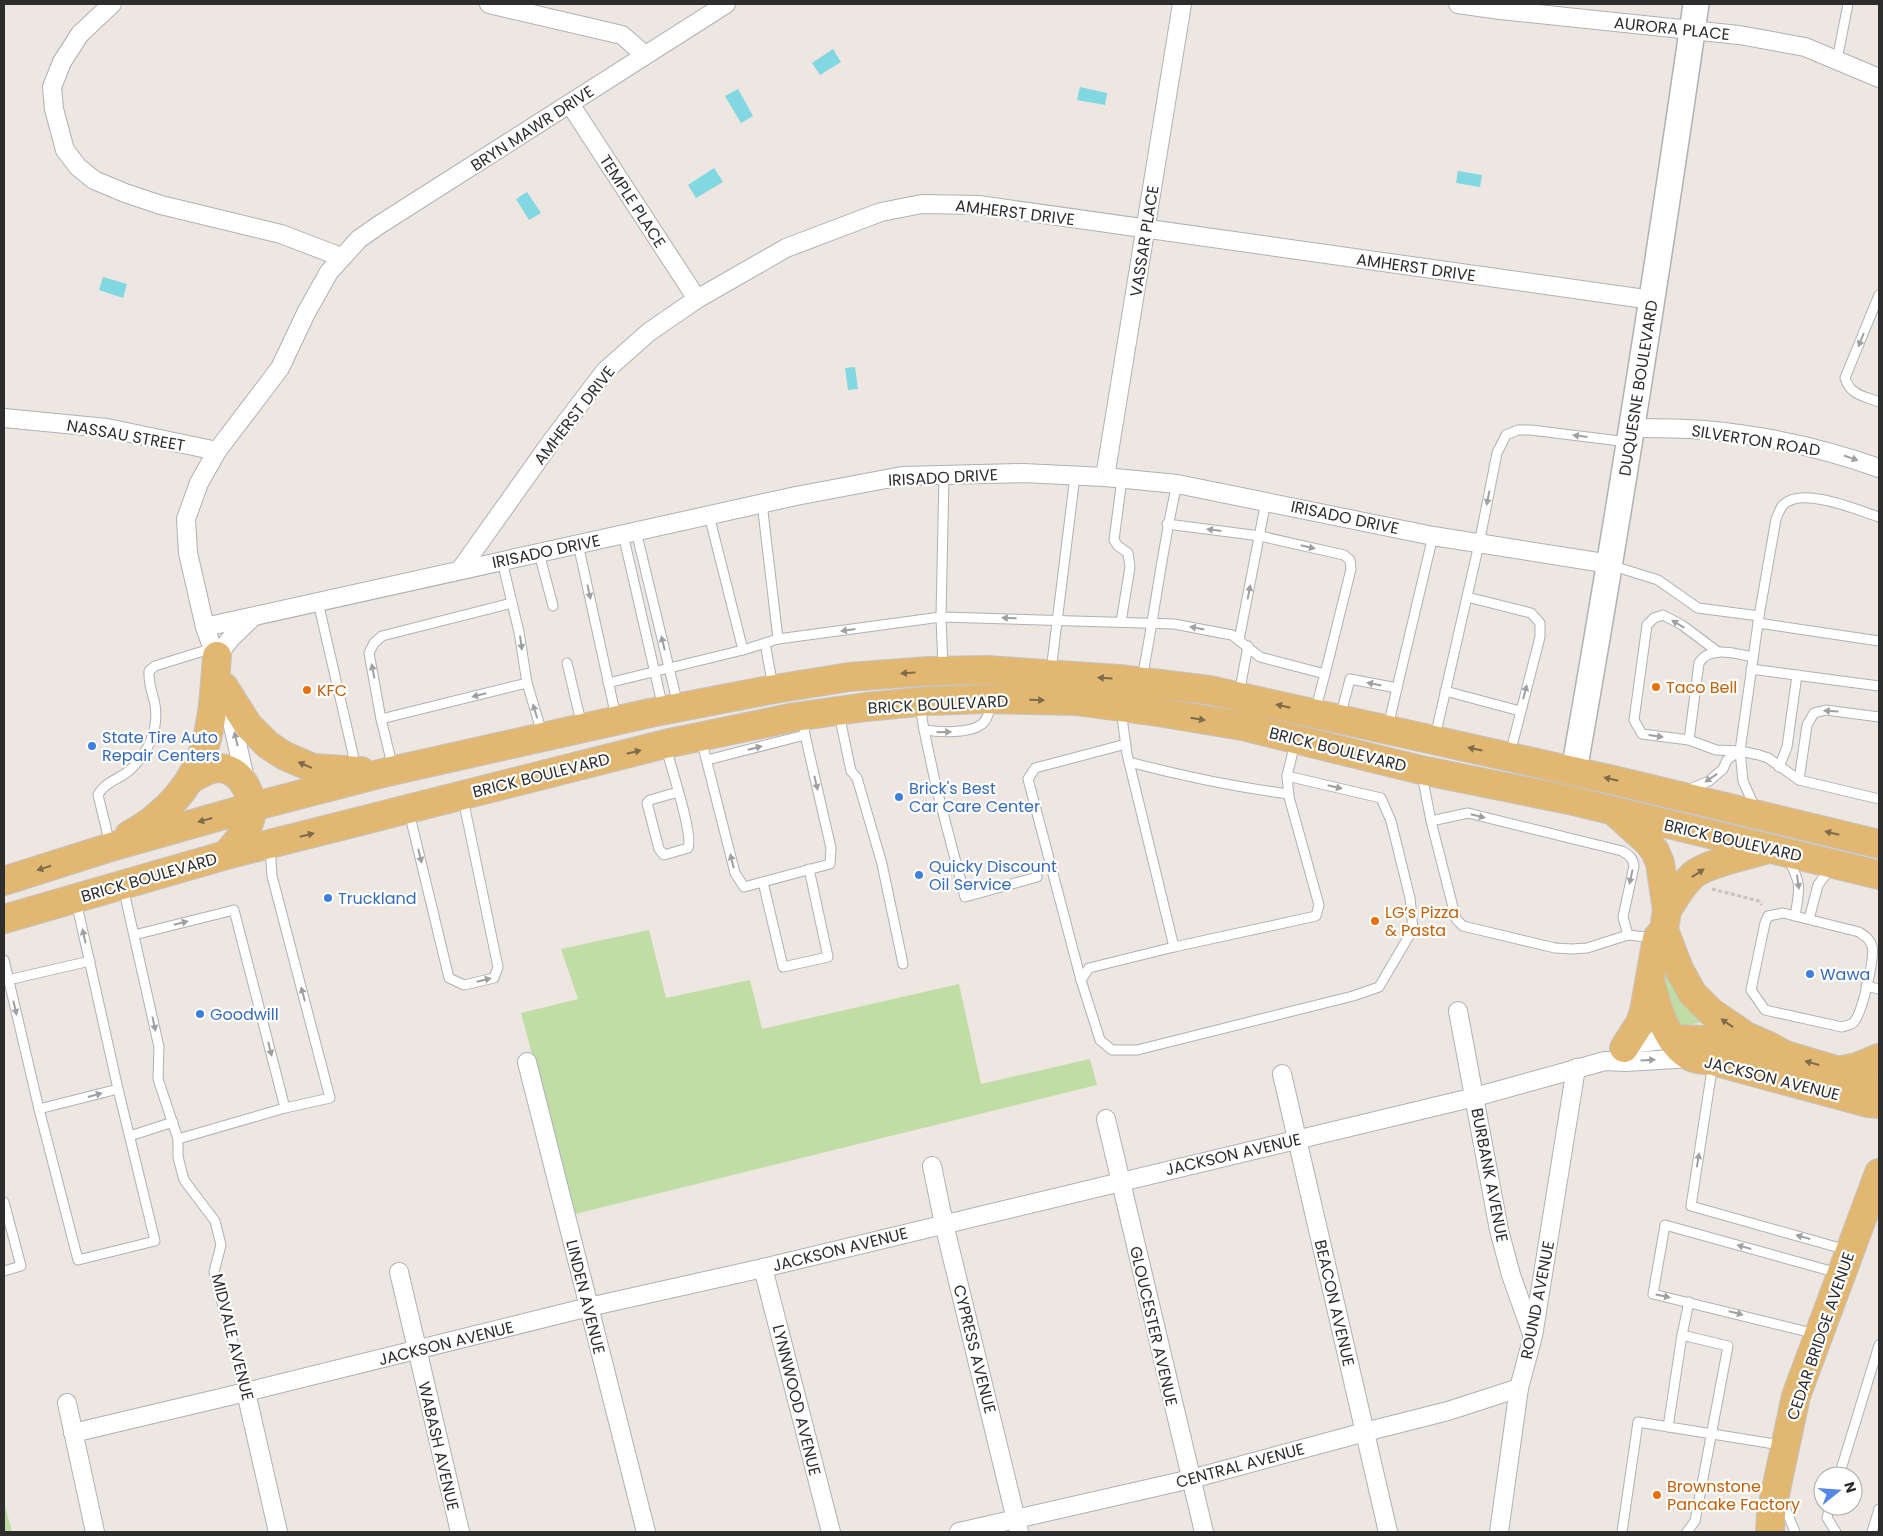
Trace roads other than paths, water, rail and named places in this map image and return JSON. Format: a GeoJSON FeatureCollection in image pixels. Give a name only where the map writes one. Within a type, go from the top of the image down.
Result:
{"type":"FeatureCollection","features":[{"type":"Feature","properties":{"kind":"main road"},"geometry":{"type":"LineString","coordinates":[[111,847],[155,818],[174,800],[191,779],[203,754],[212,721],[215,652]]}},
{"type":"Feature","properties":{"kind":"main road","name":"BRICK BOULEVARD"},"geometry":{"type":"LineString","coordinates":[[4,881],[111,847],[249,797],[390,772],[671,709],[773,689],[849,678],[943,671],[987,670],[1141,681],[1209,690],[1574,771],[1875,841]]}},
{"type":"Feature","properties":{"kind":"main road"},"geometry":{"type":"LineString","coordinates":[[224,687],[248,725],[268,745],[285,756],[313,768],[390,772]]}},
{"type":"Feature","properties":{"kind":"main road","name":"BRICK BOULEVARD"},"geometry":{"type":"LineString","coordinates":[[4,919],[226,855],[665,744],[704,748],[804,726],[838,711],[920,702],[990,699],[1076,701],[1242,726],[1421,770],[1569,800],[1879,875]]}},
{"type":"Feature","properties":{"kind":"main road"},"geometry":{"type":"LineString","coordinates":[[191,779],[207,771],[220,768],[238,776],[249,797],[250,822],[226,855]]}},
{"type":"Feature","properties":{"kind":"main road"},"geometry":{"type":"LineString","coordinates":[[1615,812],[1647,841],[1655,851],[1663,876],[1663,926],[1679,969],[1692,993],[1711,1012],[1746,1036],[1785,1055]]}},
{"type":"Feature","properties":{"kind":"main road"},"geometry":{"type":"LineString","coordinates":[[1614,1054],[1640,1023],[1663,926],[1681,888],[1698,872],[1712,865],[1776,850]]}},
{"type":"Feature","properties":{"kind":"main road"},"geometry":{"type":"LineString","coordinates":[[1650,980],[1663,1022],[1672,1039],[1681,1050],[1703,1060]]}},
{"type":"Feature","properties":{"kind":"main road","name":"JACKSON AVENUE"},"geometry":{"type":"LineString","coordinates":[[1672,1039],[1712,1040],[1766,1055],[1785,1055],[1839,1071],[1852,1080],[1879,1090]]}},
{"type":"Feature","properties":{"kind":"main road"},"geometry":{"type":"LineString","coordinates":[[1839,1071],[1857,1067],[1879,1058]]}},
{"type":"Feature","properties":{"kind":"main road","name":"JACKSON AVENUE"},"geometry":{"type":"LineString","coordinates":[[1703,1060],[1868,1103],[1879,1104]]}},
{"type":"Feature","properties":{"kind":"main road","name":"CEDAR BRIDGE AVENUE"},"geometry":{"type":"LineString","coordinates":[[1770,1532],[1771,1513],[1796,1396],[1879,1173]]}},
{"type":"Feature","properties":{"kind":"street"},"geometry":{"type":"LineString","coordinates":[[112,4],[80,34],[62,62],[52,87],[54,109],[65,150],[78,166],[94,180],[125,193],[161,205],[281,234],[341,257]]}},
{"type":"Feature","properties":{"kind":"street"},"geometry":{"type":"LineString","coordinates":[[489,4],[622,35],[645,55]]}},
{"type":"Feature","properties":{"kind":"street","name":"BRYN MAWR DRIVE"},"geometry":{"type":"LineString","coordinates":[[249,797],[224,687],[215,652],[205,627],[188,554],[186,520],[199,483],[217,451],[280,368],[328,272],[359,239],[378,225],[726,4]]}},
{"type":"Feature","properties":{"kind":"street","name":"VASSAR PLACE"},"geometry":{"type":"LineString","coordinates":[[1113,478],[1147,229],[1182,4]]}},
{"type":"Feature","properties":{"kind":"street","name":"AURORA PLACE"},"geometry":{"type":"LineString","coordinates":[[1458,4],[1739,35],[1805,47],[1879,78]]}},
{"type":"Feature","properties":{"kind":"street","name":"DUQUESNE BOULEVARD"},"geometry":{"type":"LineString","coordinates":[[1574,771],[1610,564],[1629,435],[1652,300],[1696,4]]}},
{"type":"Feature","properties":{"kind":"street","name":"TEMPLE PLACE"},"geometry":{"type":"LineString","coordinates":[[570,104],[697,299]]}},
{"type":"Feature","properties":{"kind":"street","name":"AMHERST DRIVE"},"geometry":{"type":"LineString","coordinates":[[460,570],[605,371],[649,332],[697,299],[786,248],[882,212],[922,204],[979,205],[1652,300]]}},
{"type":"Feature","properties":{"kind":"street","name":"NASSAU STREET"},"geometry":{"type":"LineString","coordinates":[[4,418],[107,428],[217,451]]}},
{"type":"Feature","properties":{"kind":"street","name":"SILVERTON ROAD"},"geometry":{"type":"LineString","coordinates":[[1629,435],[1704,430],[1775,440],[1837,453],[1879,468]]}},
{"type":"Feature","properties":{"kind":"street","name":"IRISADO DRIVE"},"geometry":{"type":"LineString","coordinates":[[205,627],[762,504],[902,476],[944,474],[1023,473],[1177,484],[1433,536],[1610,564]]}},
{"type":"Feature","properties":{"kind":"street"},"geometry":{"type":"LineString","coordinates":[[215,652],[254,616]]}},
{"type":"Feature","properties":{"kind":"street","name":"BURBANK AVENUE"},"geometry":{"type":"LineString","coordinates":[[1458,1011],[1500,1230],[1511,1275],[1533,1336]]}},
{"type":"Feature","properties":{"kind":"street","name":"JACKSON AVENUE"},"geometry":{"type":"LineString","coordinates":[[73,1433],[589,1307],[763,1268],[1475,1097],[1576,1068],[1639,1043],[1672,1039]]}},
{"type":"Feature","properties":{"kind":"street","name":"JACKSON AVENUE"},"geometry":{"type":"LineString","coordinates":[[1614,1054],[1625,1062],[1703,1060]]}},
{"type":"Feature","properties":{"kind":"street","name":"LINDEN AVENUE"},"geometry":{"type":"LineString","coordinates":[[527,1062],[646,1532]]}},
{"type":"Feature","properties":{"kind":"street","name":"ROUND AVENUE"},"geometry":{"type":"LineString","coordinates":[[1499,1532],[1519,1388],[1533,1336],[1576,1068]]}},
{"type":"Feature","properties":{"kind":"street","name":"BEACON AVENUE"},"geometry":{"type":"LineString","coordinates":[[1282,1074],[1388,1532]]}},
{"type":"Feature","properties":{"kind":"street","name":"GLOUCESTER AVENUE"},"geometry":{"type":"LineString","coordinates":[[1106,1119],[1204,1532]]}},
{"type":"Feature","properties":{"kind":"street","name":"CYPRESS AVENUE"},"geometry":{"type":"LineString","coordinates":[[932,1166],[944,1224],[1017,1525]]}},
{"type":"Feature","properties":{"kind":"street","name":"LYNNWOOD AVENUE"},"geometry":{"type":"LineString","coordinates":[[763,1268],[831,1532]]}},
{"type":"Feature","properties":{"kind":"street","name":"WABASH AVENUE"},"geometry":{"type":"LineString","coordinates":[[399,1272],[460,1532]]}},
{"type":"Feature","properties":{"kind":"street","name":"CENTRAL AVENUE"},"geometry":{"type":"LineString","coordinates":[[959,1532],[1017,1525],[1448,1411],[1519,1388]]}},
{"type":"Feature","properties":{"kind":"street","name":"MIDVALE AVENUE"},"geometry":{"type":"LineString","coordinates":[[246,1392],[278,1532]]}},
{"type":"Feature","properties":{"kind":"street"},"geometry":{"type":"LineString","coordinates":[[67,1403],[95,1532]]}},
{"type":"Feature","properties":{"kind":"lane"},"geometry":{"type":"LineString","coordinates":[[1837,60],[1848,4]]}},
{"type":"Feature","properties":{"kind":"lane"},"geometry":{"type":"LineString","coordinates":[[1879,295],[1846,378],[1848,386],[1855,393],[1879,402]]}},
{"type":"Feature","properties":{"kind":"lane"},"geometry":{"type":"LineString","coordinates":[[1435,740],[1479,544],[1497,452],[1506,435],[1518,430],[1531,430],[1629,435]]}},
{"type":"Feature","properties":{"kind":"lane"},"geometry":{"type":"LineString","coordinates":[[943,671],[940,617],[944,474]]}},
{"type":"Feature","properties":{"kind":"lane"},"geometry":{"type":"LineString","coordinates":[[1051,674],[1076,476]]}},
{"type":"Feature","properties":{"kind":"lane"},"geometry":{"type":"LineString","coordinates":[[1113,478],[1114,540],[1118,546],[1128,553],[1130,567],[1121,622]]}},
{"type":"Feature","properties":{"kind":"lane"},"geometry":{"type":"LineString","coordinates":[[1141,681],[1153,623],[1167,524],[1177,484]]}},
{"type":"Feature","properties":{"kind":"lane"},"geometry":{"type":"LineString","coordinates":[[1758,815],[1743,781],[1740,751],[1758,619],[1776,519],[1783,505],[1798,497],[1812,497],[1879,517]]}},
{"type":"Feature","properties":{"kind":"lane"},"geometry":{"type":"LineString","coordinates":[[1239,640],[1266,501]]}},
{"type":"Feature","properties":{"kind":"lane"},"geometry":{"type":"LineString","coordinates":[[762,504],[778,639]]}},
{"type":"Feature","properties":{"kind":"lane"},"geometry":{"type":"LineString","coordinates":[[709,515],[742,650]]}},
{"type":"Feature","properties":{"kind":"lane"},"geometry":{"type":"LineString","coordinates":[[1167,524],[1260,536],[1344,555],[1350,560],[1351,569],[1324,674],[1327,716]]}},
{"type":"Feature","properties":{"kind":"lane"},"geometry":{"type":"LineString","coordinates":[[629,533],[669,668],[671,709]]}},
{"type":"Feature","properties":{"kind":"lane"},"geometry":{"type":"LineString","coordinates":[[629,533],[655,672],[671,709]]}},
{"type":"Feature","properties":{"kind":"lane"},"geometry":{"type":"LineString","coordinates":[[1388,730],[1433,536]]}},
{"type":"Feature","properties":{"kind":"lane"},"geometry":{"type":"LineString","coordinates":[[578,544],[617,721]]}},
{"type":"Feature","properties":{"kind":"lane"},"geometry":{"type":"LineString","coordinates":[[539,553],[553,606]]}},
{"type":"Feature","properties":{"kind":"lane"},"geometry":{"type":"LineString","coordinates":[[502,561],[520,632],[527,683],[543,738]]}},
{"type":"Feature","properties":{"kind":"lane"},"geometry":{"type":"LineString","coordinates":[[1610,564],[1658,580],[1698,608],[1879,641]]}},
{"type":"Feature","properties":{"kind":"lane"},"geometry":{"type":"LineString","coordinates":[[1467,597],[1531,613],[1540,623],[1540,637],[1520,710],[1510,757]]}},
{"type":"Feature","properties":{"kind":"lane"},"geometry":{"type":"LineString","coordinates":[[318,602],[357,771]]}},
{"type":"Feature","properties":{"kind":"lane"},"geometry":{"type":"LineString","coordinates":[[390,772],[369,653],[374,643],[382,636],[512,603]]}},
{"type":"Feature","properties":{"kind":"lane"},"geometry":{"type":"LineString","coordinates":[[1718,652],[1682,625],[1663,615],[1654,618],[1647,625],[1634,720],[1642,734],[1689,740],[1716,750],[1740,751],[1768,758],[1799,780],[1879,799]]}},
{"type":"Feature","properties":{"kind":"lane"},"geometry":{"type":"LineString","coordinates":[[608,683],[742,650],[778,639],[940,617],[1174,624],[1232,634],[1260,657],[1324,674]]}},
{"type":"Feature","properties":{"kind":"lane"},"geometry":{"type":"LineString","coordinates":[[765,643],[773,689]]}},
{"type":"Feature","properties":{"kind":"lane"},"geometry":{"type":"LineString","coordinates":[[1238,696],[1248,646]]}},
{"type":"Feature","properties":{"kind":"lane"},"geometry":{"type":"LineString","coordinates":[[111,847],[98,795],[101,788],[130,770],[147,749],[156,718],[155,704],[148,679],[149,671],[155,666],[215,652]]}},
{"type":"Feature","properties":{"kind":"lane"},"geometry":{"type":"LineString","coordinates":[[1689,740],[1699,663],[1702,657],[1718,652],[1753,657]]}},
{"type":"Feature","properties":{"kind":"lane"},"geometry":{"type":"LineString","coordinates":[[567,663],[583,729]]}},
{"type":"Feature","properties":{"kind":"lane"},"geometry":{"type":"LineString","coordinates":[[1751,669],[1879,686]]}},
{"type":"Feature","properties":{"kind":"lane"},"geometry":{"type":"LineString","coordinates":[[1779,767],[1787,747],[1797,676]]}},
{"type":"Feature","properties":{"kind":"lane"},"geometry":{"type":"LineString","coordinates":[[1327,716],[1350,679],[1397,688]]}},
{"type":"Feature","properties":{"kind":"lane"},"geometry":{"type":"LineString","coordinates":[[382,719],[527,683]]}},
{"type":"Feature","properties":{"kind":"lane"},"geometry":{"type":"LineString","coordinates":[[1445,690],[1520,710]]}},
{"type":"Feature","properties":{"kind":"lane"},"geometry":{"type":"LineString","coordinates":[[924,730],[942,733],[974,728],[982,724],[988,716],[990,699]]}},
{"type":"Feature","properties":{"kind":"lane"},"geometry":{"type":"LineString","coordinates":[[920,702],[936,786],[965,897],[1037,877]]}},
{"type":"Feature","properties":{"kind":"lane"},"geometry":{"type":"LineString","coordinates":[[1121,707],[1129,762],[1174,947]]}},
{"type":"Feature","properties":{"kind":"lane"},"geometry":{"type":"LineString","coordinates":[[1799,780],[1807,725],[1814,713],[1826,710],[1879,717]]}},
{"type":"Feature","properties":{"kind":"lane"},"geometry":{"type":"LineString","coordinates":[[838,711],[851,771],[857,778],[882,864],[903,964]]}},
{"type":"Feature","properties":{"kind":"lane"},"geometry":{"type":"LineString","coordinates":[[704,748],[735,873],[744,887],[830,864],[831,848],[804,726]]}},
{"type":"Feature","properties":{"kind":"lane"},"geometry":{"type":"LineString","coordinates":[[1081,980],[1089,968],[1316,916],[1320,905],[1289,794],[1287,776],[1296,739]]}},
{"type":"Feature","properties":{"kind":"lane"},"geometry":{"type":"LineString","coordinates":[[665,744],[678,792],[690,844],[688,848],[664,855],[659,849],[647,803],[650,800],[678,792]]}},
{"type":"Feature","properties":{"kind":"lane"},"geometry":{"type":"LineString","coordinates":[[1126,744],[1035,768],[1028,779],[1081,980],[1100,1040],[1112,1050],[1137,1050],[1353,996],[1379,987],[1413,929],[1410,898],[1391,821],[1381,798],[1287,776]]}},
{"type":"Feature","properties":{"kind":"lane"},"geometry":{"type":"LineString","coordinates":[[1675,795],[1709,781],[1723,769],[1727,760],[1740,751]]}},
{"type":"Feature","properties":{"kind":"lane"},"geometry":{"type":"LineString","coordinates":[[1129,762],[1182,776],[1236,787],[1289,794]]}},
{"type":"Feature","properties":{"kind":"lane"},"geometry":{"type":"LineString","coordinates":[[1421,770],[1431,821],[1456,919],[1463,926],[1555,948],[1572,949],[1587,948],[1663,926]]}},
{"type":"Feature","properties":{"kind":"lane"},"geometry":{"type":"LineString","coordinates":[[408,809],[449,978],[464,986],[472,984],[494,978],[498,967],[462,795]]}},
{"type":"Feature","properties":{"kind":"lane"},"geometry":{"type":"LineString","coordinates":[[1431,821],[1468,813],[1622,850],[1633,861],[1634,866],[1623,917],[1628,935]]}},
{"type":"Feature","properties":{"kind":"lane"},"geometry":{"type":"LineString","coordinates":[[178,1139],[285,1108],[330,1098],[272,876],[270,844]]}},
{"type":"Feature","properties":{"kind":"lane"},"geometry":{"type":"LineString","coordinates":[[1776,850],[1797,875],[1799,894],[1795,916]]}},
{"type":"Feature","properties":{"kind":"lane"},"geometry":{"type":"LineString","coordinates":[[1809,919],[1818,885],[1833,864]]}},
{"type":"Feature","properties":{"kind":"lane"},"geometry":{"type":"LineString","coordinates":[[763,882],[783,967],[828,957],[809,869]]}},
{"type":"Feature","properties":{"kind":"lane","name":"MIDVALE AVENUE"},"geometry":{"type":"LineString","coordinates":[[122,884],[159,1047],[158,1079],[178,1139],[178,1157],[184,1180],[215,1220],[221,1245],[214,1272],[246,1392]]}},
{"type":"Feature","properties":{"kind":"lane"},"geometry":{"type":"LineString","coordinates":[[4,960],[39,1110],[78,1260],[155,1241],[118,1089],[76,898]]}},
{"type":"Feature","properties":{"kind":"lane"},"geometry":{"type":"LineString","coordinates":[[134,935],[234,910],[285,1108]]}},
{"type":"Feature","properties":{"kind":"lane"},"geometry":{"type":"LineString","coordinates":[[1783,913],[1795,916],[1859,932],[1867,936],[1872,946],[1873,958],[1859,1013],[1853,1023],[1842,1027],[1765,1010],[1751,990],[1768,916],[1783,913]]}},
{"type":"Feature","properties":{"kind":"lane"},"geometry":{"type":"LineString","coordinates":[[8,980],[90,961]]}},
{"type":"Feature","properties":{"kind":"lane"},"geometry":{"type":"LineString","coordinates":[[1866,986],[1879,989]]}},
{"type":"Feature","properties":{"kind":"lane"},"geometry":{"type":"LineString","coordinates":[[1703,1060],[1691,1206],[1846,1262]]}},
{"type":"Feature","properties":{"kind":"lane"},"geometry":{"type":"LineString","coordinates":[[39,1110],[118,1089]]}},
{"type":"Feature","properties":{"kind":"lane"},"geometry":{"type":"LineString","coordinates":[[130,1136],[173,1122]]}},
{"type":"Feature","properties":{"kind":"lane"},"geometry":{"type":"LineString","coordinates":[[4,1202],[21,1266],[4,1271]]}},
{"type":"Feature","properties":{"kind":"lane"},"geometry":{"type":"LineString","coordinates":[[1818,1334],[1652,1294],[1665,1225],[1846,1262]]}},
{"type":"Feature","properties":{"kind":"lane"},"geometry":{"type":"LineString","coordinates":[[1668,1427],[1688,1302]]}},
{"type":"Feature","properties":{"kind":"lane"},"geometry":{"type":"LineString","coordinates":[[1682,1335],[1728,1346],[1713,1434],[1695,1521],[1687,1532]]}},
{"type":"Feature","properties":{"kind":"lane"},"geometry":{"type":"LineString","coordinates":[[1842,1466],[1879,1346]]}},
{"type":"Feature","properties":{"kind":"lane"},"geometry":{"type":"LineString","coordinates":[[1622,1532],[1638,1422],[1784,1446]]}},
{"type":"Feature","properties":{"kind":"lane"},"geometry":{"type":"LineString","coordinates":[[1776,1487],[1795,1532]]}},
{"type":"Feature","properties":{"kind":"lane"},"geometry":{"type":"LineString","coordinates":[[1872,1532],[1879,1509]]}},
{"type":"Feature","properties":{"kind":"lane"},"geometry":{"type":"LineString","coordinates":[[1828,1516],[1836,1532]]}},
{"type":"Feature","properties":{"kind":"water"},"geometry":{"type":"Polygon","coordinates":[[[833,49],[841,62],[820,75],[812,63],[833,49]]]}},
{"type":"Feature","properties":{"kind":"water"},"geometry":{"type":"Polygon","coordinates":[[[1080,87],[1107,93],[1105,105],[1077,100],[1080,87]]]}},
{"type":"Feature","properties":{"kind":"water"},"geometry":{"type":"Polygon","coordinates":[[[738,89],[753,116],[741,123],[725,96],[738,89]]]}},
{"type":"Feature","properties":{"kind":"water"},"geometry":{"type":"Polygon","coordinates":[[[714,168],[723,182],[696,198],[688,185],[714,168]]]}},
{"type":"Feature","properties":{"kind":"water"},"geometry":{"type":"Polygon","coordinates":[[[1458,171],[1482,175],[1480,187],[1456,183],[1458,171]]]}},
{"type":"Feature","properties":{"kind":"water"},"geometry":{"type":"Polygon","coordinates":[[[527,192],[541,213],[529,220],[516,199],[527,192]]]}},
{"type":"Feature","properties":{"kind":"water"},"geometry":{"type":"Polygon","coordinates":[[[103,277],[127,284],[123,298],[99,290],[103,277]]]}},
{"type":"Feature","properties":{"kind":"water"},"geometry":{"type":"Polygon","coordinates":[[[855,367],[858,389],[848,390],[845,368],[855,367]]]}},
{"type":"Feature","properties":{"kind":"place","name":"Taco Bell"},"geometry":{"type":"Point","coordinates":[1656,687]}},
{"type":"Feature","properties":{"kind":"place","name":"KFC"},"geometry":{"type":"Point","coordinates":[307,690]}},
{"type":"Feature","properties":{"kind":"place","name":"State Tire Auto Repair Centers"},"geometry":{"type":"Point","coordinates":[92,746]}},
{"type":"Feature","properties":{"kind":"place","name":"Brick's Best Car Care Center"},"geometry":{"type":"Point","coordinates":[899,797]}},
{"type":"Feature","properties":{"kind":"place","name":"Quicky Discount Oil Service"},"geometry":{"type":"Point","coordinates":[919,875]}},
{"type":"Feature","properties":{"kind":"place","name":"Truckland"},"geometry":{"type":"Point","coordinates":[328,898]}},
{"type":"Feature","properties":{"kind":"place","name":"LG’s Pizza & Pasta"},"geometry":{"type":"Point","coordinates":[1375,921]}},
{"type":"Feature","properties":{"kind":"place","name":"Wawa"},"geometry":{"type":"Point","coordinates":[1810,974]}},
{"type":"Feature","properties":{"kind":"place","name":"Goodwill"},"geometry":{"type":"Point","coordinates":[200,1014]}},
{"type":"Feature","properties":{"kind":"place","name":"Brownstone Pancake Factory"},"geometry":{"type":"Point","coordinates":[1657,1495]}}]}
